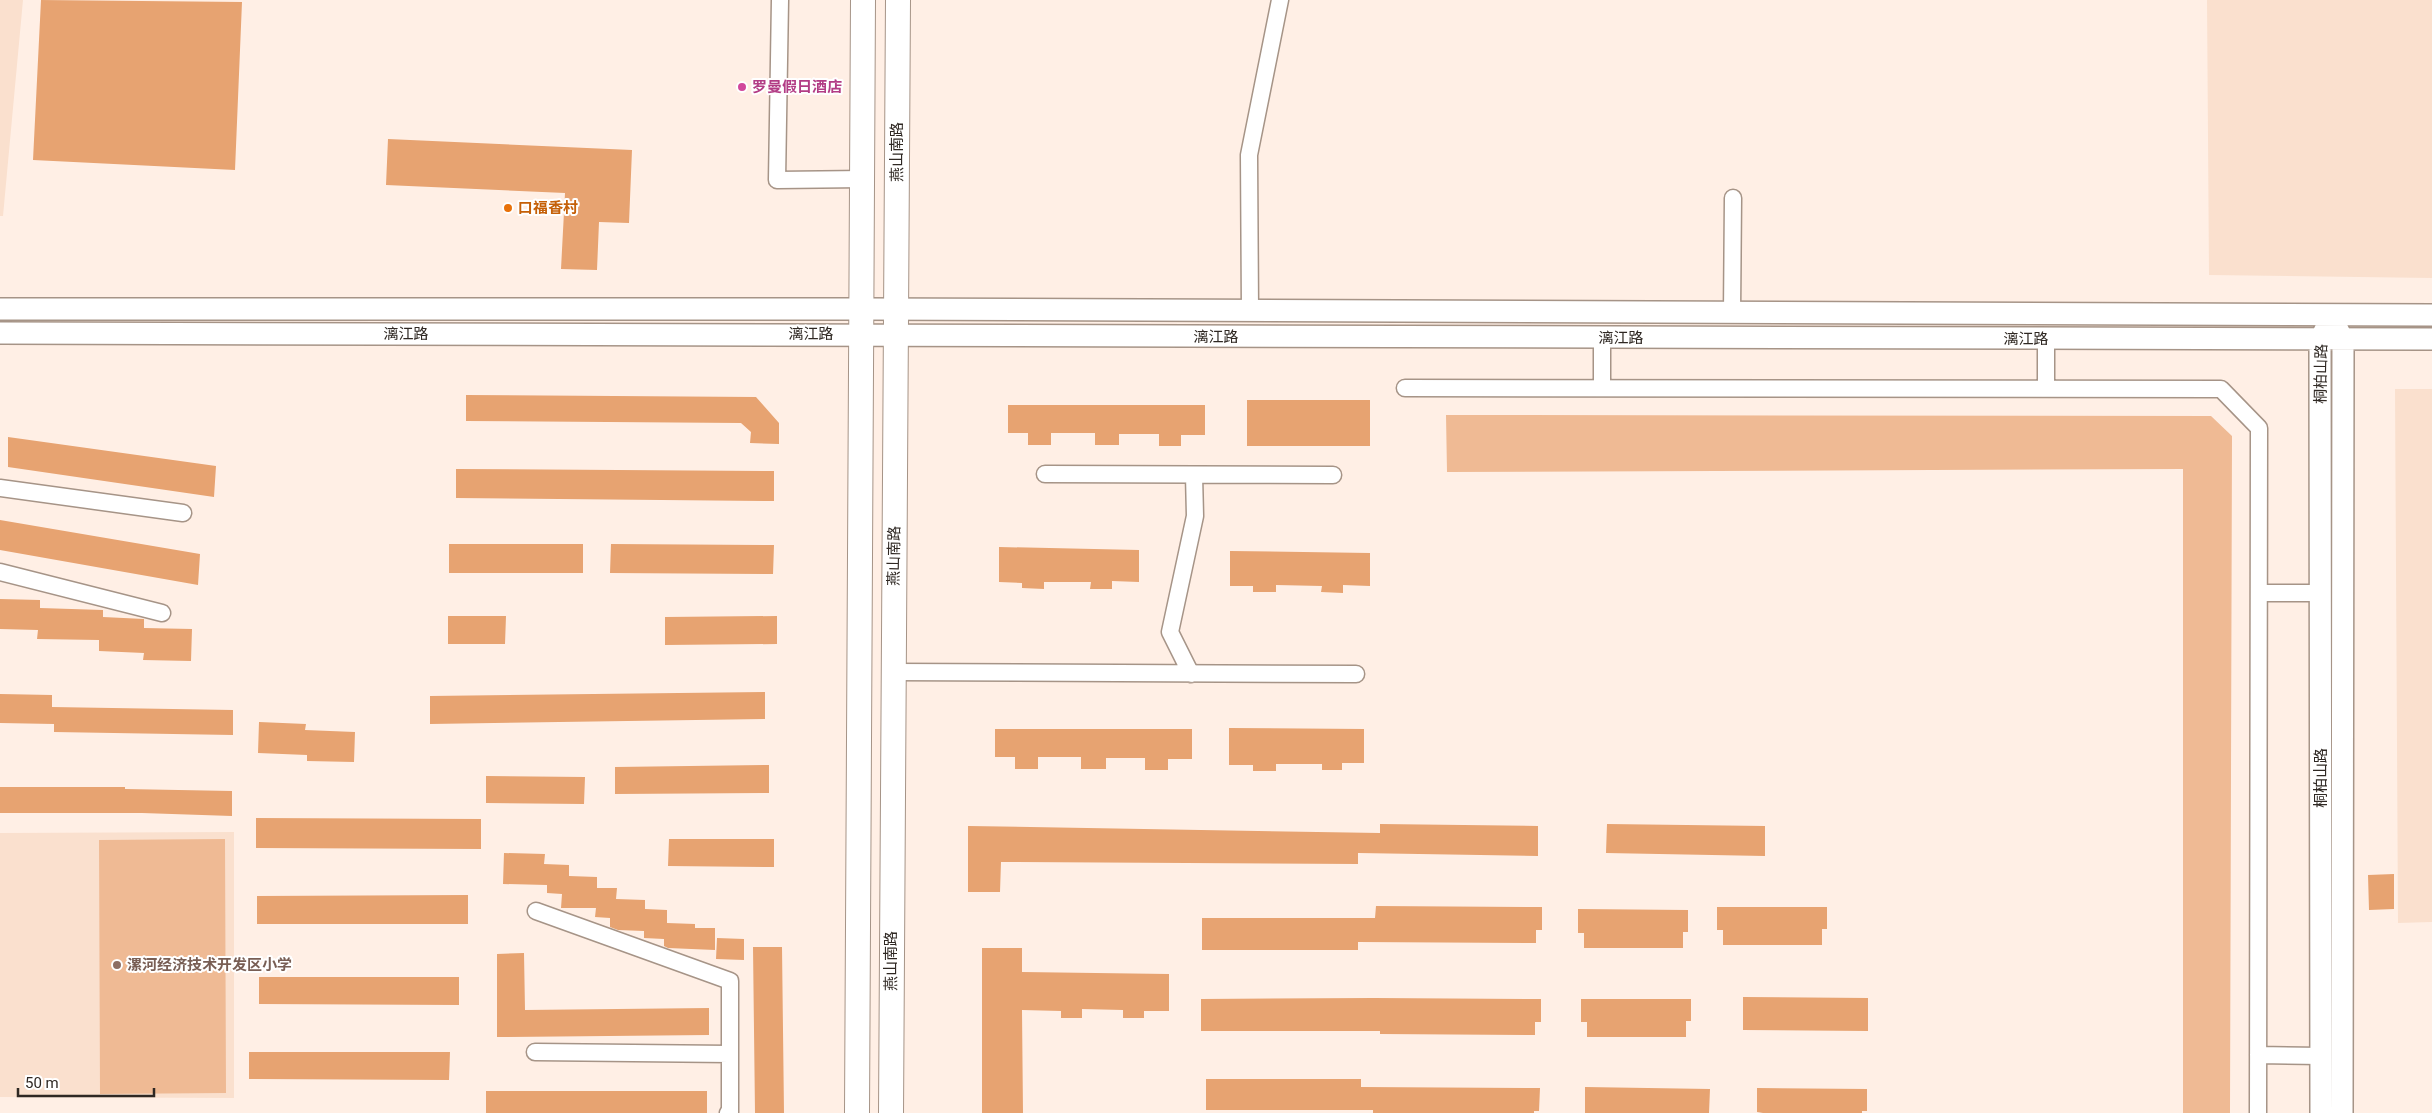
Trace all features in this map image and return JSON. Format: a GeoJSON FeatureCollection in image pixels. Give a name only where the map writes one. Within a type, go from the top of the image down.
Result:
{"type":"FeatureCollection","features":[{"type":"Feature","properties":{"kind":"main road"},"geometry":{"type":"LineString","coordinates":[[857,1113],[864,180],[863,0]]}},
{"type":"Feature","properties":{"kind":"main road","name":"燕山南路"},"geometry":{"type":"LineString","coordinates":[[890,1113],[892,672],[898,336],[898,0]]}},
{"type":"Feature","properties":{"kind":"main road"},"geometry":{"type":"LineString","coordinates":[[861,672],[892,672]]}},
{"type":"Feature","properties":{"kind":"main road"},"geometry":{"type":"LineString","coordinates":[[859,897],[891,897]]}},
{"type":"Feature","properties":{"kind":"street"},"geometry":{"type":"LineString","coordinates":[[780,0],[777,180],[864,180]]}},
{"type":"Feature","properties":{"kind":"street"},"geometry":{"type":"LineString","coordinates":[[1250,311],[1249,156],[1280,0]]}},
{"type":"Feature","properties":{"kind":"street"},"geometry":{"type":"LineString","coordinates":[[1732,313],[1733,198]]}},
{"type":"Feature","properties":{"kind":"street","name":"漓江路"},"geometry":{"type":"LineString","coordinates":[[0,309],[897,309],[2432,315]]}},
{"type":"Feature","properties":{"kind":"street","name":"桐柏山路"},"geometry":{"type":"LineString","coordinates":[[2321,1113],[2320,340],[2332,316]]}},
{"type":"Feature","properties":{"kind":"street","name":"桐柏山路"},"geometry":{"type":"LineString","coordinates":[[2332,316],[2343,340],[2342,1113]]}},
{"type":"Feature","properties":{"kind":"street","name":"漓江路"},"geometry":{"type":"LineString","coordinates":[[0,333],[2432,339]]}},
{"type":"Feature","properties":{"kind":"street"},"geometry":{"type":"LineString","coordinates":[[1602,338],[1602,388]]}},
{"type":"Feature","properties":{"kind":"street"},"geometry":{"type":"LineString","coordinates":[[2046,339],[2046,389]]}},
{"type":"Feature","properties":{"kind":"street"},"geometry":{"type":"LineString","coordinates":[[1405,388],[2221,389],[2259,428],[2258,1113]]}},
{"type":"Feature","properties":{"kind":"street"},"geometry":{"type":"LineString","coordinates":[[1045,474],[1333,475]]}},
{"type":"Feature","properties":{"kind":"street"},"geometry":{"type":"LineString","coordinates":[[1190,674],[1170,632],[1195,516],[1194,475]]}},
{"type":"Feature","properties":{"kind":"street"},"geometry":{"type":"LineString","coordinates":[[0,488],[183,514]]}},
{"type":"Feature","properties":{"kind":"street"},"geometry":{"type":"LineString","coordinates":[[0,572],[162,614]]}},
{"type":"Feature","properties":{"kind":"street"},"geometry":{"type":"LineString","coordinates":[[2259,593],[2320,594]]}},
{"type":"Feature","properties":{"kind":"street"},"geometry":{"type":"LineString","coordinates":[[892,672],[1356,674]]}},
{"type":"Feature","properties":{"kind":"street"},"geometry":{"type":"LineString","coordinates":[[536,911],[730,982],[730,1112],[728,1113]]}},
{"type":"Feature","properties":{"kind":"street"},"geometry":{"type":"LineString","coordinates":[[535,1052],[730,1054]]}},
{"type":"Feature","properties":{"kind":"street"},"geometry":{"type":"LineString","coordinates":[[2258,1055],[2321,1056]]}},
{"type":"Feature","properties":{"kind":"shaded area"},"geometry":{"type":"Polygon","coordinates":[[[0,0],[23,0],[3,216],[0,216],[0,0]]]}},
{"type":"Feature","properties":{"kind":"shaded area"},"geometry":{"type":"Polygon","coordinates":[[[2207,0],[2432,0],[2432,278],[2209,275],[2207,0]]]}},
{"type":"Feature","properties":{"kind":"shaded area"},"geometry":{"type":"Polygon","coordinates":[[[2395,389],[2432,389],[2432,922],[2398,923],[2395,389]]]}},
{"type":"Feature","properties":{"kind":"shaded area"},"geometry":{"type":"Polygon","coordinates":[[[1446,415],[2211,416],[2232,436],[2230,1113],[2183,1113],[2183,469],[1447,472],[1446,415]]]}},
{"type":"Feature","properties":{"kind":"shaded area","name":"漯河经济技术开发区小学"},"geometry":{"type":"Polygon","coordinates":[[[234,832],[234,1098],[0,1097],[0,833],[234,832]]]}},
{"type":"Feature","properties":{"kind":"shaded area"},"geometry":{"type":"Polygon","coordinates":[[[225,839],[226,1093],[100,1094],[99,840],[225,839]]]}},
{"type":"Feature","properties":{"kind":"building"},"geometry":{"type":"Polygon","coordinates":[[[41,0],[242,2],[235,170],[33,160],[41,0]]]}},
{"type":"Feature","properties":{"kind":"building"},"geometry":{"type":"Polygon","coordinates":[[[388,139],[632,150],[629,223],[599,222],[597,270],[561,269],[565,193],[386,185],[388,139]]]}},
{"type":"Feature","properties":{"kind":"building"},"geometry":{"type":"Polygon","coordinates":[[[466,395],[756,397],[779,423],[779,444],[750,443],[751,432],[741,423],[466,421],[466,395]]]}},
{"type":"Feature","properties":{"kind":"building"},"geometry":{"type":"Polygon","coordinates":[[[1247,400],[1370,400],[1370,446],[1247,446],[1247,400]]]}},
{"type":"Feature","properties":{"kind":"building"},"geometry":{"type":"Polygon","coordinates":[[[1008,405],[1205,405],[1205,435],[1181,435],[1181,446],[1159,446],[1159,434],[1119,434],[1119,445],[1095,445],[1095,433],[1051,433],[1051,445],[1028,445],[1028,433],[1008,433],[1008,405]]]}},
{"type":"Feature","properties":{"kind":"building"},"geometry":{"type":"Polygon","coordinates":[[[8,437],[216,466],[214,497],[8,467],[8,437]]]}},
{"type":"Feature","properties":{"kind":"building"},"geometry":{"type":"Polygon","coordinates":[[[456,469],[774,471],[774,501],[456,498],[456,469]]]}},
{"type":"Feature","properties":{"kind":"building"},"geometry":{"type":"Polygon","coordinates":[[[0,520],[200,554],[198,585],[0,550],[0,520]]]}},
{"type":"Feature","properties":{"kind":"building"},"geometry":{"type":"Polygon","coordinates":[[[449,544],[583,544],[583,573],[449,573],[449,544]]]}},
{"type":"Feature","properties":{"kind":"building"},"geometry":{"type":"Polygon","coordinates":[[[611,544],[774,545],[773,574],[610,573],[611,544]]]}},
{"type":"Feature","properties":{"kind":"building"},"geometry":{"type":"Polygon","coordinates":[[[999,547],[1139,550],[1139,582],[1112,581],[1112,589],[1090,589],[1091,582],[1044,582],[1044,589],[1022,588],[1022,583],[999,582],[999,547]]]}},
{"type":"Feature","properties":{"kind":"building"},"geometry":{"type":"Polygon","coordinates":[[[1230,551],[1370,553],[1370,586],[1343,585],[1343,593],[1321,592],[1322,586],[1276,585],[1276,592],[1253,592],[1253,586],[1230,586],[1230,551]]]}},
{"type":"Feature","properties":{"kind":"building"},"geometry":{"type":"Polygon","coordinates":[[[0,599],[40,600],[40,608],[103,610],[103,617],[144,619],[144,628],[192,629],[191,661],[143,660],[144,653],[99,651],[99,640],[37,639],[38,630],[0,629],[0,599]]]}},
{"type":"Feature","properties":{"kind":"building"},"geometry":{"type":"Polygon","coordinates":[[[448,616],[506,616],[505,644],[448,644],[448,616]]]}},
{"type":"Feature","properties":{"kind":"building"},"geometry":{"type":"Polygon","coordinates":[[[777,616],[777,644],[665,645],[665,617],[777,616]]]}},
{"type":"Feature","properties":{"kind":"building"},"geometry":{"type":"Polygon","coordinates":[[[765,692],[765,719],[430,724],[430,696],[765,692]]]}},
{"type":"Feature","properties":{"kind":"building"},"geometry":{"type":"Polygon","coordinates":[[[0,694],[52,695],[52,707],[233,710],[233,735],[54,732],[54,724],[0,723],[0,694]]]}},
{"type":"Feature","properties":{"kind":"building"},"geometry":{"type":"Polygon","coordinates":[[[259,722],[306,724],[305,730],[355,732],[354,762],[307,761],[307,755],[258,753],[259,722]]]}},
{"type":"Feature","properties":{"kind":"building"},"geometry":{"type":"Polygon","coordinates":[[[1229,728],[1364,729],[1364,763],[1342,763],[1342,770],[1322,770],[1322,764],[1276,764],[1276,771],[1253,771],[1253,765],[1229,765],[1229,728]]]}},
{"type":"Feature","properties":{"kind":"building"},"geometry":{"type":"Polygon","coordinates":[[[995,729],[1192,729],[1192,759],[1168,759],[1168,770],[1145,770],[1145,758],[1106,758],[1106,769],[1081,769],[1081,757],[1038,757],[1038,769],[1015,769],[1015,757],[995,757],[995,729]]]}},
{"type":"Feature","properties":{"kind":"building"},"geometry":{"type":"Polygon","coordinates":[[[769,765],[769,793],[615,794],[615,767],[769,765]]]}},
{"type":"Feature","properties":{"kind":"building"},"geometry":{"type":"Polygon","coordinates":[[[486,776],[585,777],[584,804],[486,803],[486,776]]]}},
{"type":"Feature","properties":{"kind":"building"},"geometry":{"type":"Polygon","coordinates":[[[0,787],[125,787],[125,789],[232,791],[232,816],[142,813],[0,813],[0,787]]]}},
{"type":"Feature","properties":{"kind":"building"},"geometry":{"type":"Polygon","coordinates":[[[256,818],[481,819],[481,849],[256,848],[256,818]]]}},
{"type":"Feature","properties":{"kind":"building"},"geometry":{"type":"Polygon","coordinates":[[[1380,824],[1538,826],[1538,856],[1358,853],[1358,864],[1001,862],[1000,892],[968,892],[968,826],[1380,833],[1380,824]]]}},
{"type":"Feature","properties":{"kind":"building"},"geometry":{"type":"Polygon","coordinates":[[[1607,824],[1765,826],[1765,856],[1606,853],[1607,824]]]}},
{"type":"Feature","properties":{"kind":"building"},"geometry":{"type":"Polygon","coordinates":[[[669,839],[774,839],[774,867],[668,866],[669,839]]]}},
{"type":"Feature","properties":{"kind":"building"},"geometry":{"type":"Polygon","coordinates":[[[504,853],[545,854],[544,864],[569,865],[569,876],[597,877],[597,888],[617,888],[616,899],[645,900],[645,909],[667,910],[667,923],[695,924],[695,928],[715,928],[715,950],[668,948],[664,946],[664,939],[644,938],[644,931],[618,930],[610,927],[610,918],[595,917],[596,908],[561,908],[562,894],[547,893],[547,885],[503,884],[504,853]]]}},
{"type":"Feature","properties":{"kind":"building"},"geometry":{"type":"Polygon","coordinates":[[[2394,874],[2394,909],[2369,910],[2368,875],[2394,874]]]}},
{"type":"Feature","properties":{"kind":"building"},"geometry":{"type":"Polygon","coordinates":[[[468,895],[468,924],[257,924],[257,896],[468,895]]]}},
{"type":"Feature","properties":{"kind":"building"},"geometry":{"type":"Polygon","coordinates":[[[1376,906],[1542,907],[1542,930],[1536,930],[1536,943],[1358,942],[1358,950],[1202,950],[1202,918],[1375,918],[1376,906]]]}},
{"type":"Feature","properties":{"kind":"building"},"geometry":{"type":"Polygon","coordinates":[[[1717,907],[1827,907],[1827,929],[1822,929],[1822,945],[1723,945],[1723,930],[1717,930],[1717,907]]]}},
{"type":"Feature","properties":{"kind":"building"},"geometry":{"type":"Polygon","coordinates":[[[1578,909],[1688,910],[1688,932],[1683,932],[1683,948],[1584,948],[1584,933],[1578,933],[1578,909]]]}},
{"type":"Feature","properties":{"kind":"building"},"geometry":{"type":"Polygon","coordinates":[[[717,938],[744,939],[744,960],[716,959],[717,938]]]}},
{"type":"Feature","properties":{"kind":"building"},"geometry":{"type":"Polygon","coordinates":[[[753,947],[782,947],[784,1113],[755,1113],[753,947]]]}},
{"type":"Feature","properties":{"kind":"building"},"geometry":{"type":"Polygon","coordinates":[[[982,948],[1022,948],[1022,972],[1169,974],[1169,1011],[1144,1011],[1144,1018],[1123,1018],[1123,1010],[1082,1009],[1082,1018],[1061,1018],[1061,1011],[1022,1010],[1023,1113],[982,1113],[982,948]]]}},
{"type":"Feature","properties":{"kind":"building"},"geometry":{"type":"Polygon","coordinates":[[[524,953],[525,1010],[709,1008],[709,1035],[497,1037],[497,954],[524,953]]]}},
{"type":"Feature","properties":{"kind":"building"},"geometry":{"type":"Polygon","coordinates":[[[259,977],[459,977],[459,1005],[259,1004],[259,977]]]}},
{"type":"Feature","properties":{"kind":"building"},"geometry":{"type":"Polygon","coordinates":[[[1743,997],[1868,998],[1868,1031],[1743,1030],[1743,997]]]}},
{"type":"Feature","properties":{"kind":"building"},"geometry":{"type":"Polygon","coordinates":[[[1201,999],[1541,999],[1541,1022],[1535,1022],[1535,1035],[1380,1034],[1380,1031],[1201,1031],[1201,999]]]}},
{"type":"Feature","properties":{"kind":"building"},"geometry":{"type":"Polygon","coordinates":[[[1581,999],[1691,999],[1691,1021],[1686,1021],[1686,1037],[1587,1037],[1587,1022],[1581,1022],[1581,999]]]}},
{"type":"Feature","properties":{"kind":"building"},"geometry":{"type":"Polygon","coordinates":[[[249,1052],[450,1052],[449,1080],[249,1079],[249,1052]]]}},
{"type":"Feature","properties":{"kind":"building"},"geometry":{"type":"Polygon","coordinates":[[[1206,1079],[1361,1079],[1361,1087],[1540,1088],[1539,1111],[1534,1111],[1534,1113],[1373,1113],[1373,1110],[1206,1110],[1206,1079]]]}},
{"type":"Feature","properties":{"kind":"building"},"geometry":{"type":"Polygon","coordinates":[[[1585,1087],[1710,1089],[1709,1113],[1585,1113],[1585,1087]]]}},
{"type":"Feature","properties":{"kind":"building"},"geometry":{"type":"Polygon","coordinates":[[[1757,1088],[1867,1089],[1867,1111],[1862,1111],[1862,1113],[1757,1112],[1757,1088]]]}},
{"type":"Feature","properties":{"kind":"building"},"geometry":{"type":"Polygon","coordinates":[[[486,1091],[707,1091],[707,1113],[486,1113],[486,1091]]]}},
{"type":"Feature","properties":{"kind":"place","name":"罗曼假日酒店"},"geometry":{"type":"Point","coordinates":[742,87]}},
{"type":"Feature","properties":{"kind":"place","name":"口福香村"},"geometry":{"type":"Point","coordinates":[508,208]}},
{"type":"Feature","properties":{"kind":"place","name":"漯河经济技术开发区小学"},"geometry":{"type":"Point","coordinates":[117,965]}}]}
